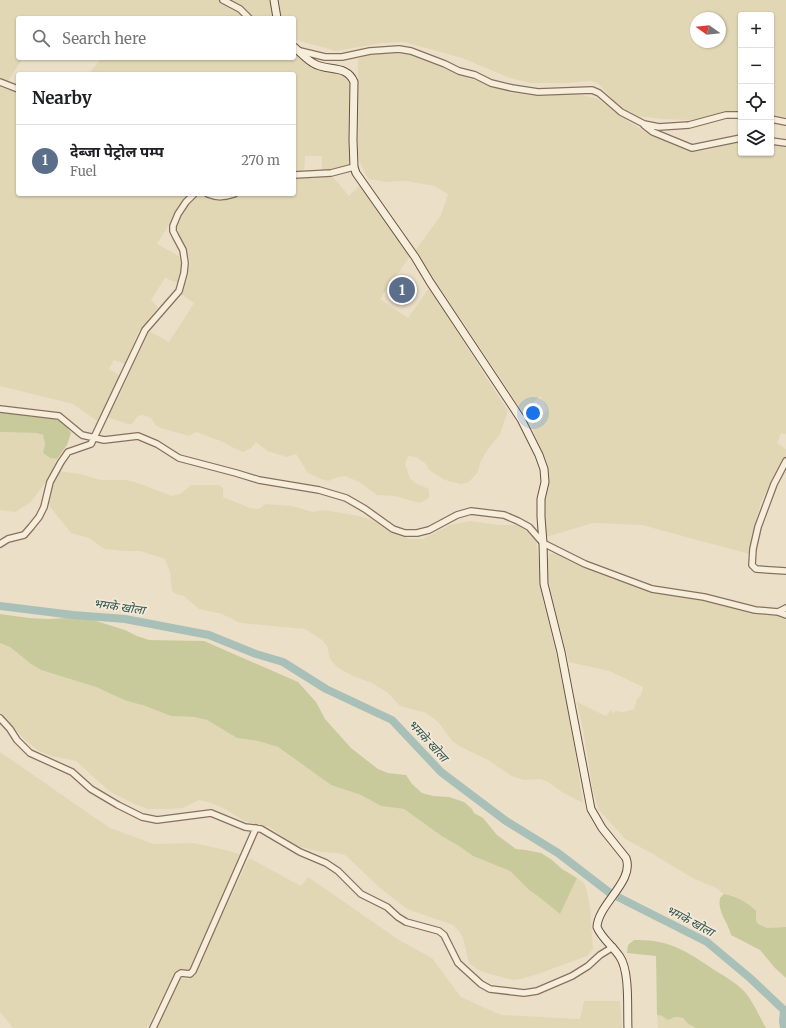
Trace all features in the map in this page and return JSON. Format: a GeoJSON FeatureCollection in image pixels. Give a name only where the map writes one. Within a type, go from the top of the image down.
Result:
{"type":"FeatureCollection","features":[{"type":"Feature","properties":{"kind":"main road"},"geometry":{"type":"LineString","coordinates":[[274,0],[277,16]]}},
{"type":"Feature","properties":{"kind":"main road"},"geometry":{"type":"LineString","coordinates":[[297,49],[313,64],[344,72],[351,76],[354,82],[353,140],[354,167],[356,173],[415,257],[456,323],[521,419],[539,455],[545,482],[541,499],[540,517],[543,543],[544,584],[561,652],[591,809],[602,828],[628,862],[625,877],[598,918],[597,928],[613,947],[624,966],[628,1028]]}},
{"type":"Feature","properties":{"kind":"street"},"geometry":{"type":"LineString","coordinates":[[223,0],[240,9],[247,16]]}},
{"type":"Feature","properties":{"kind":"street"},"geometry":{"type":"LineString","coordinates":[[297,49],[320,56],[342,57],[370,51],[399,49],[411,51],[491,83],[512,88],[538,92],[592,90],[599,93],[621,112],[644,124],[653,132],[692,148],[738,139]]}},
{"type":"Feature","properties":{"kind":"street"},"geometry":{"type":"LineString","coordinates":[[0,82],[16,88]]}},
{"type":"Feature","properties":{"kind":"street"},"geometry":{"type":"LineString","coordinates":[[644,124],[659,127],[689,125],[726,115],[738,114]]}},
{"type":"Feature","properties":{"kind":"street"},"geometry":{"type":"LineString","coordinates":[[774,120],[786,122]]}},
{"type":"Feature","properties":{"kind":"street"},"geometry":{"type":"LineString","coordinates":[[774,141],[786,143]]}},
{"type":"Feature","properties":{"kind":"street"},"geometry":{"type":"LineString","coordinates":[[296,174],[331,173],[354,167]]}},
{"type":"Feature","properties":{"kind":"street"},"geometry":{"type":"LineString","coordinates":[[0,544],[8,539],[24,535],[39,517],[44,507],[50,482],[68,452],[91,444],[145,330],[179,291],[185,264],[183,250],[173,231],[173,226],[178,214],[192,196]]}},
{"type":"Feature","properties":{"kind":"street"},"geometry":{"type":"LineString","coordinates":[[213,196],[227,196]]}},
{"type":"Feature","properties":{"kind":"street"},"geometry":{"type":"LineString","coordinates":[[0,409],[59,416],[82,435],[104,440],[138,436],[157,444],[179,458],[259,480],[319,490],[346,498],[365,509],[393,530],[405,533],[417,533],[429,530],[457,515],[471,511],[504,516],[518,520],[529,527],[543,543],[585,564],[652,589],[704,597],[755,610],[778,612],[786,615]]}},
{"type":"Feature","properties":{"kind":"street"},"geometry":{"type":"LineString","coordinates":[[786,461],[768,497],[758,528],[752,560],[752,565],[756,569],[786,571]]}},
{"type":"Feature","properties":{"kind":"street"},"geometry":{"type":"LineString","coordinates":[[778,612],[786,608]]}},
{"type":"Feature","properties":{"kind":"street"},"geometry":{"type":"LineString","coordinates":[[0,718],[17,740],[30,753],[72,772],[92,789],[118,805],[142,817],[157,820],[211,813],[245,827],[261,829],[290,846],[326,863],[338,871],[361,894],[387,907],[406,922],[439,931],[444,935],[458,963],[481,984],[490,989],[524,993],[537,991],[572,976],[613,947]]}},
{"type":"Feature","properties":{"kind":"street"},"geometry":{"type":"LineString","coordinates":[[153,1028],[178,975],[181,973],[190,974],[193,971],[256,828]]}},
{"type":"Feature","properties":{"kind":"shaded area"},"geometry":{"type":"Polygon","coordinates":[[[0,0],[219,0],[236,10],[242,16],[16,16],[16,60],[22,60],[8,81],[0,79],[0,0]]]}},
{"type":"Feature","properties":{"kind":"shaded area"},"geometry":{"type":"Polygon","coordinates":[[[232,0],[270,0],[273,16],[252,16],[232,0]]]}},
{"type":"Feature","properties":{"kind":"shaded area"},"geometry":{"type":"Polygon","coordinates":[[[279,0],[786,0],[786,117],[774,115],[774,12],[738,12],[738,111],[688,120],[638,116],[617,105],[599,84],[591,81],[530,83],[510,78],[462,58],[404,42],[382,43],[336,51],[296,40],[296,16],[281,16],[279,0]]]}},
{"type":"Feature","properties":{"kind":"shaded area"},"geometry":{"type":"Polygon","coordinates":[[[389,53],[412,55],[457,74],[511,93],[535,96],[578,94],[598,99],[617,114],[647,133],[693,152],[708,150],[738,142],[738,156],[774,156],[774,144],[786,145],[786,434],[781,433],[777,443],[786,449],[786,456],[783,466],[773,478],[761,502],[749,554],[642,525],[593,523],[546,537],[545,499],[548,475],[546,461],[531,425],[548,409],[540,396],[523,412],[415,251],[441,215],[448,194],[434,186],[406,181],[386,182],[368,179],[358,158],[358,59],[370,55],[389,53]]]}},
{"type":"Feature","properties":{"kind":"shaded area"},"geometry":{"type":"Polygon","coordinates":[[[296,54],[314,67],[345,76],[350,81],[351,165],[330,171],[322,171],[322,156],[305,156],[304,172],[296,173],[296,72],[91,72],[99,61],[296,60],[296,54]]]}},
{"type":"Feature","properties":{"kind":"shaded area"},"geometry":{"type":"Polygon","coordinates":[[[0,87],[16,92],[16,196],[187,196],[178,207],[157,244],[179,256],[182,267],[178,283],[165,278],[151,300],[158,307],[138,333],[125,364],[114,360],[109,369],[120,376],[97,421],[73,404],[0,386],[0,87]]]}},
{"type":"Feature","properties":{"kind":"shaded area"},"geometry":{"type":"Polygon","coordinates":[[[332,176],[349,196],[361,184],[410,256],[380,299],[408,318],[429,288],[508,411],[500,434],[488,449],[480,463],[478,472],[469,482],[461,484],[445,480],[429,470],[425,463],[416,457],[408,456],[405,464],[410,478],[415,483],[429,489],[429,497],[420,503],[395,496],[377,495],[359,482],[345,476],[328,481],[321,479],[308,473],[296,454],[287,457],[267,451],[256,442],[251,448],[243,452],[223,442],[196,432],[189,436],[161,428],[156,426],[152,419],[142,415],[138,416],[132,424],[107,417],[120,394],[149,331],[169,342],[194,303],[181,294],[188,276],[190,262],[185,246],[177,233],[176,225],[181,213],[195,196],[205,196],[208,198],[224,200],[235,196],[296,196],[296,177],[332,176]]]}},
{"type":"Feature","properties":{"kind":"shaded area"},"geometry":{"type":"Polygon","coordinates":[[[0,432],[36,433],[44,436],[45,444],[43,453],[50,458],[57,459],[45,483],[31,502],[15,512],[0,510],[0,432]]]}},
{"type":"Feature","properties":{"kind":"shaded area"},"geometry":{"type":"Polygon","coordinates":[[[59,471],[80,474],[100,480],[127,480],[172,496],[180,494],[191,485],[219,485],[223,488],[223,497],[250,508],[258,509],[266,504],[292,506],[313,512],[324,510],[354,515],[370,519],[395,534],[410,539],[423,539],[450,525],[471,521],[499,525],[517,525],[524,529],[536,541],[543,601],[561,673],[583,803],[562,792],[548,782],[540,779],[524,780],[511,776],[490,761],[461,747],[452,741],[438,722],[426,713],[400,706],[387,692],[372,683],[353,676],[338,668],[330,659],[327,646],[322,640],[305,629],[240,623],[222,614],[199,609],[184,596],[176,594],[172,591],[170,572],[165,559],[140,551],[104,549],[89,538],[71,533],[49,504],[53,483],[59,471]]]}},
{"type":"Feature","properties":{"kind":"shaded area"},"geometry":{"type":"Polygon","coordinates":[[[557,553],[599,574],[651,591],[702,600],[753,614],[776,616],[786,620],[786,927],[767,928],[758,924],[756,916],[734,896],[724,894],[714,887],[694,879],[625,839],[599,810],[593,791],[577,702],[606,716],[611,710],[613,713],[616,711],[623,712],[634,709],[643,687],[609,671],[569,662],[548,577],[549,554],[557,553]]]}},
{"type":"Feature","properties":{"kind":"shaded area"},"geometry":{"type":"Polygon","coordinates":[[[0,643],[10,647],[41,670],[96,687],[124,700],[171,716],[194,717],[207,720],[237,738],[258,741],[278,747],[331,785],[361,795],[381,806],[404,809],[473,856],[510,871],[529,890],[560,914],[577,878],[584,883],[587,891],[590,907],[593,949],[587,956],[521,979],[513,980],[483,972],[469,963],[463,938],[453,925],[407,909],[380,888],[345,855],[321,852],[297,846],[269,827],[244,821],[227,810],[211,803],[199,800],[183,808],[170,809],[148,809],[134,804],[109,791],[76,761],[51,756],[39,751],[26,741],[0,712],[0,643]]]}},
{"type":"Feature","properties":{"kind":"shaded area"},"geometry":{"type":"Polygon","coordinates":[[[0,752],[110,828],[154,844],[193,843],[242,855],[189,971],[183,969],[174,975],[147,1028],[13,1028],[0,1012],[0,752]]]}},
{"type":"Feature","properties":{"kind":"shaded area"},"geometry":{"type":"Polygon","coordinates":[[[249,858],[301,886],[308,877],[399,940],[432,958],[461,997],[501,1015],[580,1019],[584,1001],[620,1001],[622,1028],[157,1028],[180,978],[189,979],[195,973],[249,858]]]}},
{"type":"Feature","properties":{"kind":"shaded area"},"geometry":{"type":"Polygon","coordinates":[[[657,1015],[668,1020],[675,1017],[683,1018],[688,1024],[696,1028],[658,1028],[657,1015]]]}},
{"type":"Feature","properties":{"kind":"green space"},"geometry":{"type":"Polygon","coordinates":[[[6,412],[27,416],[44,417],[57,420],[65,425],[71,433],[67,445],[57,459],[50,458],[43,453],[45,444],[43,435],[36,433],[0,432],[0,413],[6,412]]]}},
{"type":"Feature","properties":{"kind":"green space"},"geometry":{"type":"Polygon","coordinates":[[[0,614],[29,618],[93,620],[125,630],[149,640],[204,641],[298,682],[316,702],[325,719],[351,748],[378,769],[388,773],[406,775],[412,784],[422,793],[433,796],[449,797],[464,802],[472,809],[474,813],[483,818],[497,835],[516,849],[541,853],[577,878],[560,914],[529,890],[510,871],[473,856],[404,809],[381,806],[361,795],[331,785],[278,747],[258,741],[237,738],[207,720],[194,717],[171,716],[124,700],[96,687],[41,670],[10,647],[0,643],[0,614]]]}},
{"type":"Feature","properties":{"kind":"green space"},"geometry":{"type":"Polygon","coordinates":[[[724,894],[737,898],[753,908],[756,911],[756,920],[758,924],[767,928],[786,927],[786,978],[775,968],[760,950],[731,935],[721,912],[719,903],[720,898],[724,894]]]}},
{"type":"Feature","properties":{"kind":"green space"},"geometry":{"type":"Polygon","coordinates":[[[634,940],[658,942],[678,948],[731,980],[747,995],[766,1028],[696,1028],[688,1024],[683,1018],[675,1017],[668,1020],[657,1015],[656,956],[627,953],[628,945],[634,940]]]}},
{"type":"Feature","properties":{"kind":"waterway","name":"भमके खोला"},"geometry":{"type":"LineString","coordinates":[[0,606],[73,615],[125,619],[209,635],[256,654],[283,662],[326,689],[392,720],[441,772],[506,821],[558,853],[610,893],[707,942],[750,978],[786,1012]]}},
{"type":"Feature","properties":{"kind":"waterway"},"geometry":{"type":"LineString","coordinates":[[784,1011],[784,1028]]}},
{"type":"Feature","properties":{"kind":"place","name":"देब्जा पेट्रोल पम्प"},"geometry":{"type":"Point","coordinates":[402,290]}}]}
